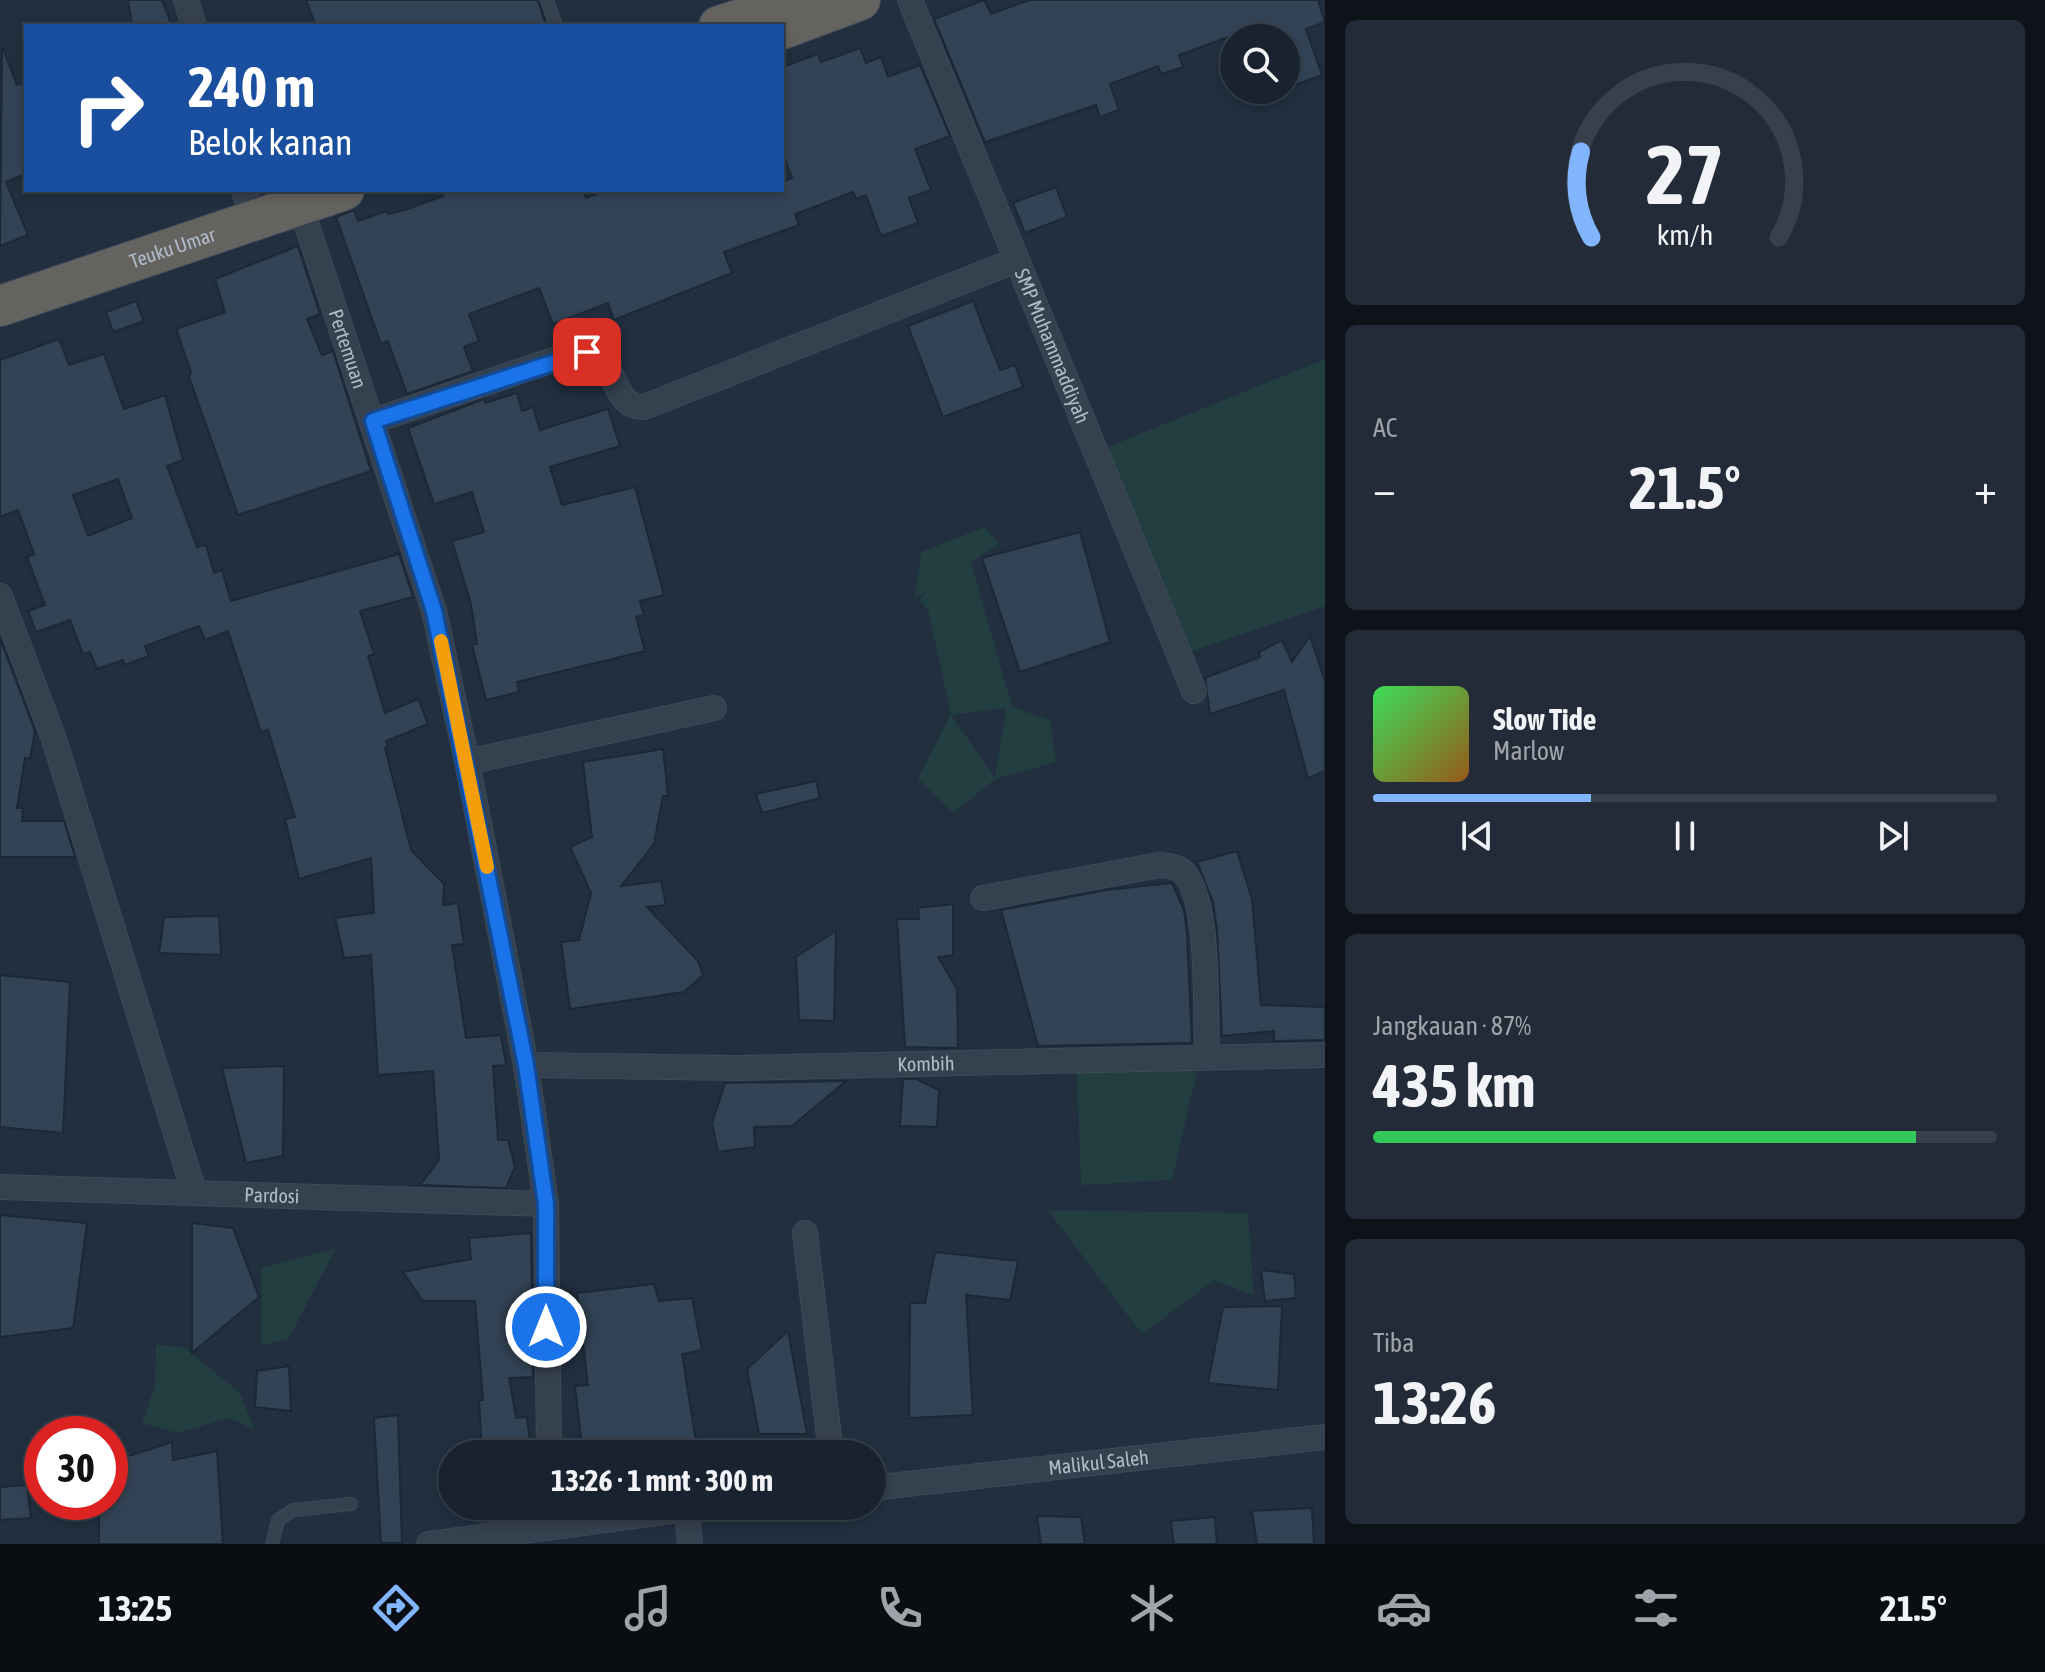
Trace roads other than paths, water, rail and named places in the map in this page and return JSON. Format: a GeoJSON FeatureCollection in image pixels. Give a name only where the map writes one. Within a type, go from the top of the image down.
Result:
{"type":"FeatureCollection","features":[{"type":"Feature","properties":{"kind":"highway"},"geometry":{"type":"LineString","coordinates":[[725,24],[801,0]]}},
{"type":"Feature","properties":{"kind":"highway"},"geometry":{"type":"LineString","coordinates":[[784,28],[860,0]]}},
{"type":"Feature","properties":{"kind":"highway","name":"Teuku Umar"},"geometry":{"type":"LineString","coordinates":[[0,306],[271,196],[320,192]]}},
{"type":"Feature","properties":{"kind":"highway"},"geometry":{"type":"LineString","coordinates":[[0,291],[105,251],[271,196]]}},
{"type":"Feature","properties":{"kind":"street"},"geometry":{"type":"LineString","coordinates":[[186,0],[193,24]]}},
{"type":"Feature","properties":{"kind":"street","name":"SMP Muhammaddiyah"},"geometry":{"type":"LineString","coordinates":[[910,0],[1194,691]]}},
{"type":"Feature","properties":{"kind":"street","name":"Pertemuan"},"geometry":{"type":"LineString","coordinates":[[271,196],[373,421],[434,611],[526,1065],[546,1204],[549,1440]]}},
{"type":"Feature","properties":{"kind":"street"},"geometry":{"type":"LineString","coordinates":[[373,421],[577,352],[600,356],[623,399],[635,407],[644,407],[1017,260]]}},
{"type":"Feature","properties":{"kind":"street"},"geometry":{"type":"LineString","coordinates":[[0,596],[54,739],[194,1192]]}},
{"type":"Feature","properties":{"kind":"street"},"geometry":{"type":"LineString","coordinates":[[467,762],[714,708]]}},
{"type":"Feature","properties":{"kind":"street"},"geometry":{"type":"LineString","coordinates":[[983,898],[1159,865],[1174,866],[1185,873],[1192,886],[1202,924],[1207,1056]]}},
{"type":"Feature","properties":{"kind":"street","name":"Kombih"},"geometry":{"type":"LineString","coordinates":[[526,1065],[737,1068],[1325,1055]]}},
{"type":"Feature","properties":{"kind":"street","name":"Pardosi"},"geometry":{"type":"LineString","coordinates":[[0,1187],[546,1204]]}},
{"type":"Feature","properties":{"kind":"street"},"geometry":{"type":"LineString","coordinates":[[805,1233],[829,1440]]}},
{"type":"Feature","properties":{"kind":"street","name":"Malikul Saleh"},"geometry":{"type":"LineString","coordinates":[[886,1486],[1325,1437]]}},
{"type":"Feature","properties":{"kind":"street"},"geometry":{"type":"LineString","coordinates":[[429,1544],[533,1520]]}},
{"type":"Feature","properties":{"kind":"street"},"geometry":{"type":"LineString","coordinates":[[690,1544],[695,1520]]}},
{"type":"Feature","properties":{"kind":"lane"},"geometry":{"type":"LineString","coordinates":[[547,0],[555,24]]}},
{"type":"Feature","properties":{"kind":"lane"},"geometry":{"type":"LineString","coordinates":[[272,1544],[278,1520],[293,1510],[351,1504]]}}]}
